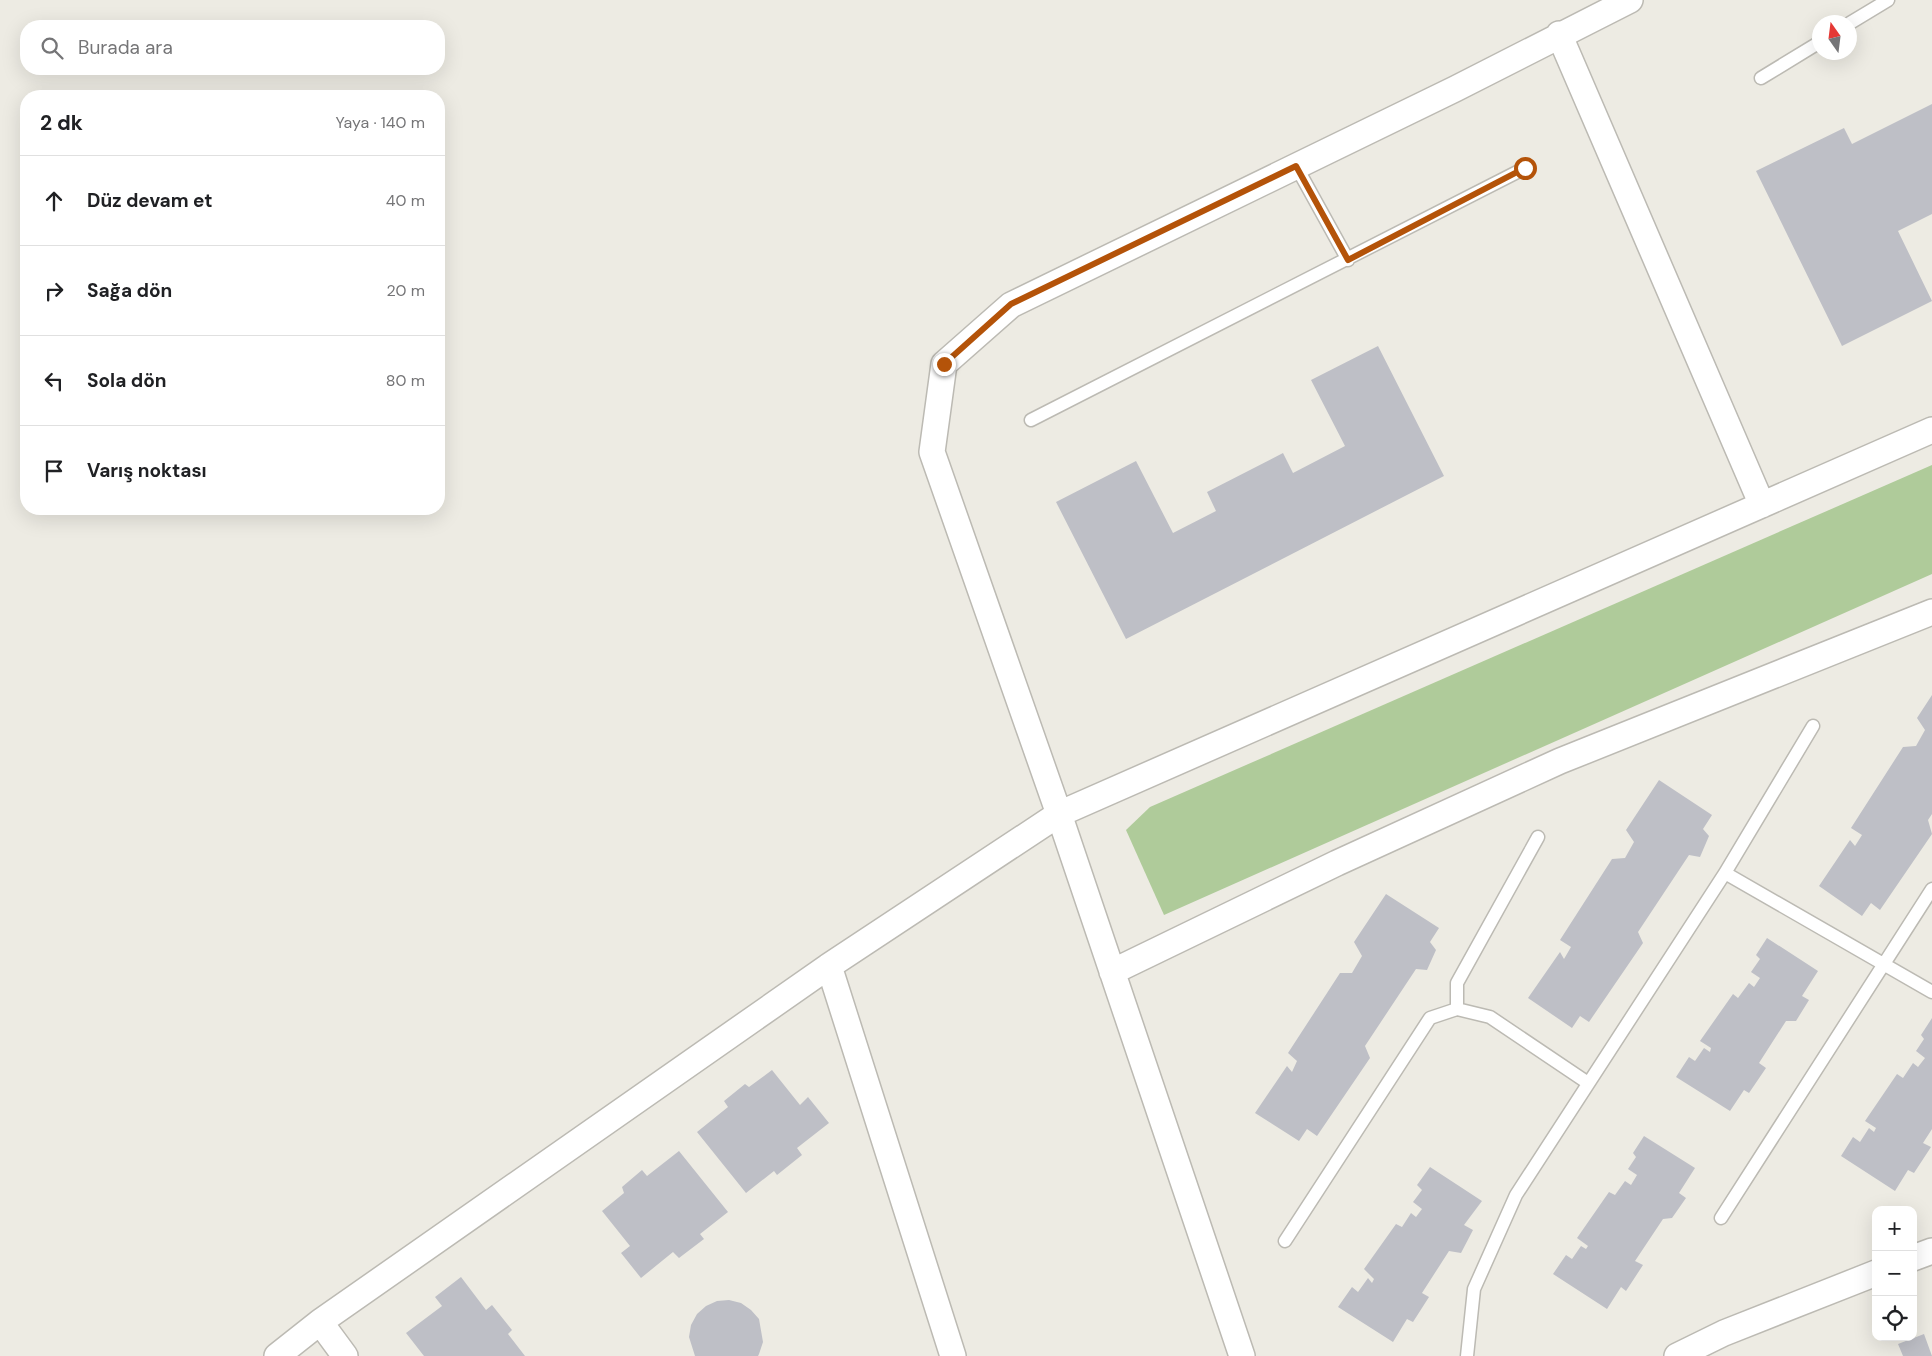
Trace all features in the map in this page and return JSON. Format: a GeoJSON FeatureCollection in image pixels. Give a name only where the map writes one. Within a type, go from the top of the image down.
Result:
{"type":"FeatureCollection","features":[{"type":"Feature","properties":{"kind":"street"},"geometry":{"type":"LineString","coordinates":[[1242,1356],[1059,814],[932,452],[944,364],[1011,304],[1455,89],[1559,34],[1630,0]]}},
{"type":"Feature","properties":{"kind":"street"},"geometry":{"type":"LineString","coordinates":[[1559,34],[1762,505]]}},
{"type":"Feature","properties":{"kind":"street"},"geometry":{"type":"LineString","coordinates":[[277,1356],[320,1322],[829,966],[1059,814],[1932,430]]}},
{"type":"Feature","properties":{"kind":"street"},"geometry":{"type":"LineString","coordinates":[[1112,972],[1336,863],[1560,761],[1932,612]]}},
{"type":"Feature","properties":{"kind":"street"},"geometry":{"type":"LineString","coordinates":[[829,966],[953,1356]]}},
{"type":"Feature","properties":{"kind":"street"},"geometry":{"type":"LineString","coordinates":[[1917,1257],[1932,1251]]}},
{"type":"Feature","properties":{"kind":"street"},"geometry":{"type":"LineString","coordinates":[[1677,1356],[1724,1333],[1872,1275]]}},
{"type":"Feature","properties":{"kind":"street"},"geometry":{"type":"LineString","coordinates":[[320,1322],[345,1356]]}},
{"type":"Feature","properties":{"kind":"lane"},"geometry":{"type":"LineString","coordinates":[[1857,20],[1888,0]]}},
{"type":"Feature","properties":{"kind":"lane"},"geometry":{"type":"LineString","coordinates":[[1761,78],[1812,47]]}},
{"type":"Feature","properties":{"kind":"lane"},"geometry":{"type":"LineString","coordinates":[[1296,166],[1348,260]]}},
{"type":"Feature","properties":{"kind":"lane"},"geometry":{"type":"LineString","coordinates":[[1032,420],[1525,168]]}},
{"type":"Feature","properties":{"kind":"lane"},"geometry":{"type":"LineString","coordinates":[[1467,1356],[1474,1289],[1516,1196],[1725,873],[1814,726]]}},
{"type":"Feature","properties":{"kind":"lane"},"geometry":{"type":"LineString","coordinates":[[1457,1009],[1456,983],[1538,837]]}},
{"type":"Feature","properties":{"kind":"lane"},"geometry":{"type":"LineString","coordinates":[[1725,873],[1932,992]]}},
{"type":"Feature","properties":{"kind":"lane"},"geometry":{"type":"LineString","coordinates":[[1721,1218],[1932,889]]}},
{"type":"Feature","properties":{"kind":"lane"},"geometry":{"type":"LineString","coordinates":[[1285,1241],[1430,1018],[1457,1009],[1490,1017],[1588,1083]]}},
{"type":"Feature","properties":{"kind":"green space"},"geometry":{"type":"Polygon","coordinates":[[[1932,465],[1932,574],[1164,915],[1126,830],[1150,807],[1932,465]]]}},
{"type":"Feature","properties":{"kind":"building"},"geometry":{"type":"Polygon","coordinates":[[[1932,104],[1932,214],[1898,231],[1932,301],[1842,346],[1756,171],[1844,128],[1852,144],[1932,104]]]}},
{"type":"Feature","properties":{"kind":"building"},"geometry":{"type":"Polygon","coordinates":[[[1378,346],[1444,476],[1126,639],[1056,502],[1136,461],[1173,533],[1216,511],[1207,492],[1283,453],[1293,473],[1345,446],[1311,380],[1378,346]]]}},
{"type":"Feature","properties":{"kind":"building"},"geometry":{"type":"Polygon","coordinates":[[[1932,695],[1932,814],[1928,820],[1932,834],[1880,910],[1871,903],[1862,916],[1819,886],[1850,840],[1855,846],[1862,835],[1851,828],[1903,747],[1916,746],[1925,730],[1917,718],[1932,695]]]}},
{"type":"Feature","properties":{"kind":"building"},"geometry":{"type":"Polygon","coordinates":[[[1659,780],[1712,815],[1703,829],[1709,836],[1700,857],[1689,855],[1638,932],[1643,943],[1589,1022],[1580,1016],[1572,1028],[1528,998],[1560,952],[1564,959],[1571,947],[1560,940],[1612,859],[1625,858],[1634,842],[1626,830],[1659,780]]]}},
{"type":"Feature","properties":{"kind":"building"},"geometry":{"type":"Polygon","coordinates":[[[1386,894],[1439,928],[1430,942],[1436,950],[1427,970],[1416,969],[1365,1046],[1370,1058],[1317,1136],[1307,1129],[1299,1141],[1255,1113],[1287,1066],[1292,1072],[1297,1061],[1288,1053],[1340,973],[1352,973],[1362,956],[1354,942],[1386,894]]]}},
{"type":"Feature","properties":{"kind":"building"},"geometry":{"type":"Polygon","coordinates":[[[1767,938],[1818,971],[1802,996],[1809,1000],[1796,1021],[1786,1021],[1759,1063],[1766,1068],[1749,1093],[1744,1090],[1730,1111],[1676,1077],[1689,1057],[1695,1061],[1704,1048],[1710,1052],[1711,1048],[1700,1041],[1733,994],[1738,998],[1749,983],[1754,987],[1760,978],[1751,972],[1760,959],[1756,955],[1767,938]]]}},
{"type":"Feature","properties":{"kind":"building"},"geometry":{"type":"Polygon","coordinates":[[[1932,1018],[1932,1129],[1923,1143],[1931,1147],[1914,1173],[1908,1170],[1895,1191],[1841,1156],[1853,1137],[1860,1142],[1869,1128],[1874,1132],[1876,1128],[1865,1121],[1897,1074],[1903,1078],[1913,1063],[1918,1067],[1925,1058],[1916,1051],[1924,1039],[1921,1035],[1932,1018]]]}},
{"type":"Feature","properties":{"kind":"building"},"geometry":{"type":"Polygon","coordinates":[[[772,1070],[800,1105],[808,1097],[829,1123],[797,1148],[802,1155],[777,1175],[774,1171],[746,1193],[697,1132],[728,1107],[724,1101],[745,1084],[749,1087],[772,1070]]]}},
{"type":"Feature","properties":{"kind":"building"},"geometry":{"type":"Polygon","coordinates":[[[1644,1136],[1695,1168],[1679,1193],[1686,1198],[1672,1218],[1663,1219],[1635,1261],[1643,1265],[1626,1291],[1621,1287],[1607,1309],[1553,1274],[1566,1255],[1572,1259],[1581,1246],[1586,1249],[1588,1246],[1577,1238],[1609,1192],[1615,1195],[1625,1181],[1631,1185],[1637,1175],[1628,1169],[1636,1157],[1633,1153],[1644,1136]]]}},
{"type":"Feature","properties":{"kind":"building"},"geometry":{"type":"Polygon","coordinates":[[[679,1151],[728,1212],[700,1234],[704,1239],[679,1258],[673,1252],[641,1278],[621,1253],[630,1246],[602,1211],[624,1193],[622,1187],[642,1170],[647,1176],[679,1151]]]}},
{"type":"Feature","properties":{"kind":"building"},"geometry":{"type":"Polygon","coordinates":[[[1430,1167],[1482,1201],[1464,1225],[1473,1230],[1461,1253],[1449,1251],[1422,1293],[1429,1297],[1413,1322],[1407,1319],[1393,1342],[1338,1307],[1352,1287],[1358,1292],[1368,1278],[1372,1283],[1374,1279],[1364,1269],[1396,1224],[1402,1227],[1411,1213],[1416,1217],[1422,1209],[1413,1202],[1422,1190],[1417,1185],[1430,1167]]]}},
{"type":"Feature","properties":{"kind":"building"},"geometry":{"type":"Polygon","coordinates":[[[461,1277],[486,1310],[492,1305],[512,1330],[508,1334],[525,1356],[424,1356],[406,1333],[442,1306],[435,1297],[461,1277]]]}},
{"type":"Feature","properties":{"kind":"building"},"geometry":{"type":"Polygon","coordinates":[[[729,1300],[741,1303],[759,1319],[763,1342],[758,1356],[695,1356],[689,1337],[691,1325],[697,1314],[706,1306],[717,1301],[729,1300]]]}},
{"type":"Feature","properties":{"kind":"building"},"geometry":{"type":"Polygon","coordinates":[[[1924,1334],[1932,1356],[1903,1356],[1898,1344],[1906,1341],[1917,1341],[1917,1337],[1924,1334]]]}},
{"type":"Feature","properties":{"kind":"route"},"geometry":{"type":"LineString","coordinates":[[944,364],[1011,304],[1296,166],[1348,260],[1525,168]]}}]}
